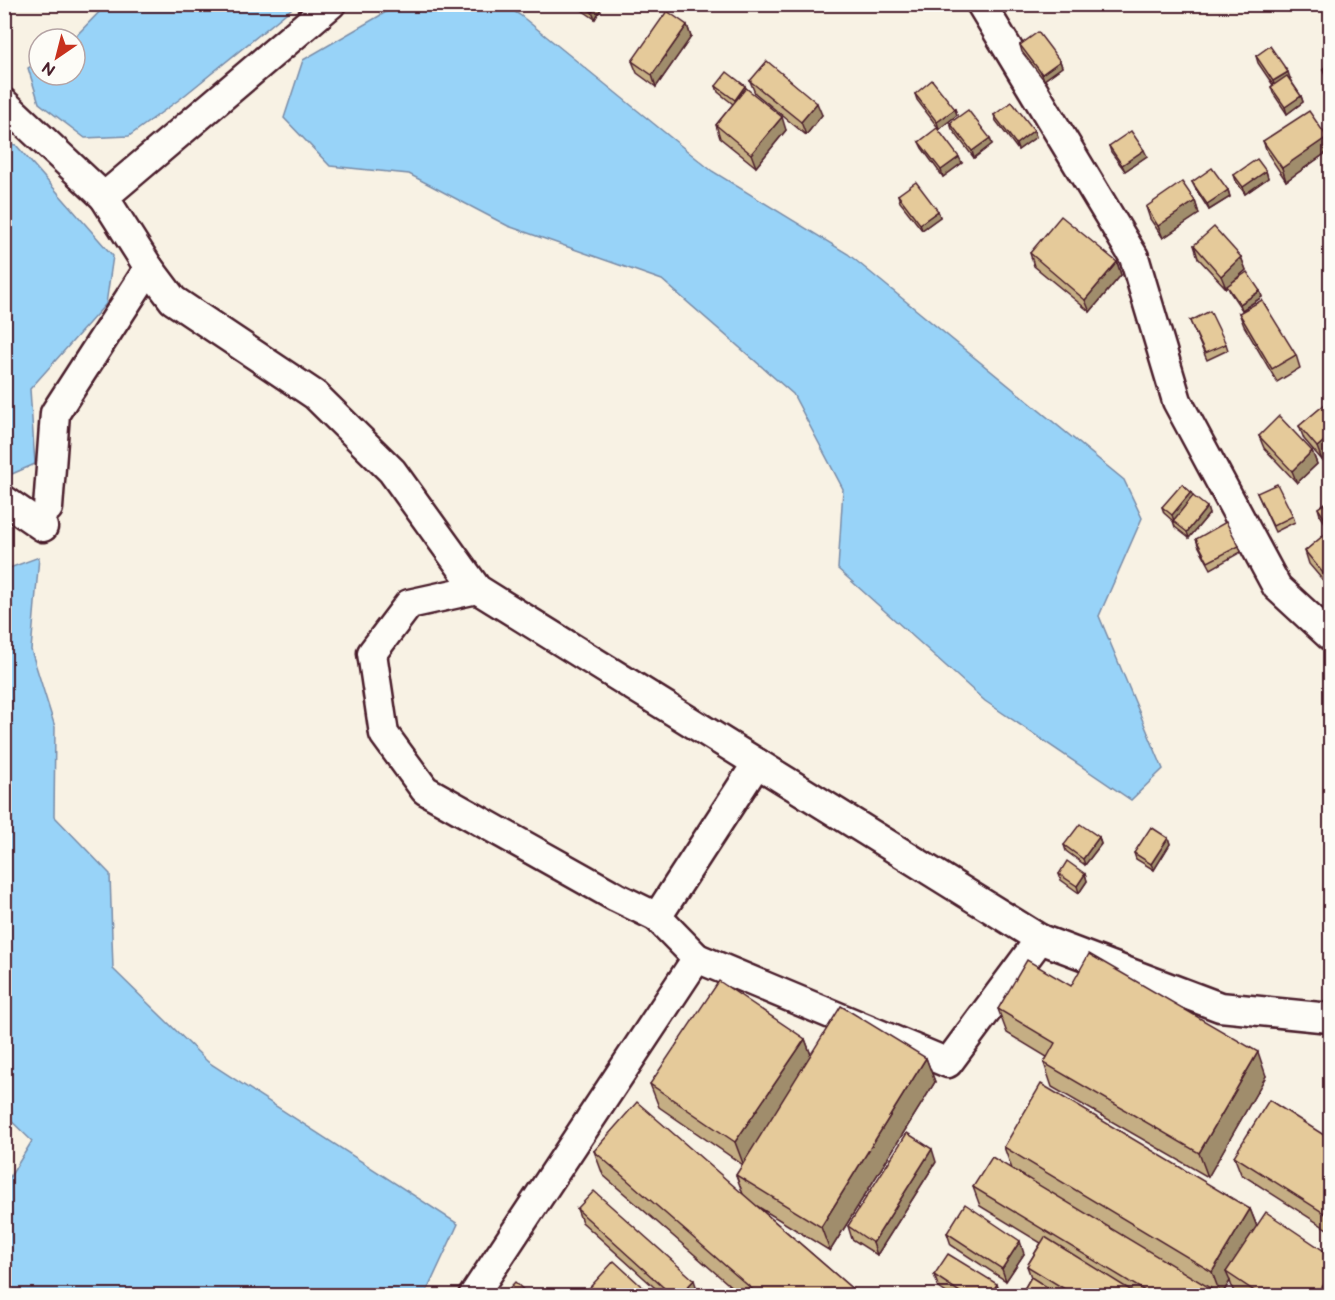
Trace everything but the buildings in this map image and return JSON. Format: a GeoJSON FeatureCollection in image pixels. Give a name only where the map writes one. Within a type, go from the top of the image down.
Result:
{"type":"FeatureCollection","features":[{"type":"Feature","properties":{"kind":"street"},"geometry":{"type":"LineString","coordinates":[[104,197],[332,4]]}},
{"type":"Feature","properties":{"kind":"street"},"geometry":{"type":"LineString","coordinates":[[981,4],[1134,258],[1177,401],[1278,587],[1330,636]]}},
{"type":"Feature","properties":{"kind":"street"},"geometry":{"type":"LineString","coordinates":[[4,103],[104,197],[149,268],[174,300],[315,395],[392,471],[477,589],[1040,939],[1220,1007],[1330,1018]]}},
{"type":"Feature","properties":{"kind":"street"},"geometry":{"type":"LineString","coordinates":[[4,500],[45,518],[55,413],[149,268]]}},
{"type":"Feature","properties":{"kind":"street"},"geometry":{"type":"LineString","coordinates":[[477,589],[409,604],[372,653],[384,734],[425,790],[616,897],[657,917],[697,958],[948,1063],[1040,939]]}},
{"type":"Feature","properties":{"kind":"street"},"geometry":{"type":"LineString","coordinates":[[657,917],[757,764]]}},
{"type":"Feature","properties":{"kind":"street"},"geometry":{"type":"LineString","coordinates":[[473,1296],[697,958]]}},
{"type":"Feature","properties":{"kind":"water"},"geometry":{"type":"Polygon","coordinates":[[[107,4],[296,4],[180,99],[129,136],[85,138],[39,103],[34,87],[87,87],[87,27],[85,27],[107,4]]]}},
{"type":"Feature","properties":{"kind":"water"},"geometry":{"type":"Polygon","coordinates":[[[398,5],[504,5],[520,15],[712,171],[848,254],[1124,480],[1142,518],[1099,616],[1163,769],[1131,800],[985,701],[838,569],[843,489],[793,394],[662,280],[508,226],[409,174],[330,166],[284,118],[303,60],[398,5]]]}},
{"type":"Feature","properties":{"kind":"water"},"geometry":{"type":"Polygon","coordinates":[[[5,143],[16,145],[113,256],[106,304],[30,389],[35,464],[5,477],[5,143]]]}},
{"type":"Feature","properties":{"kind":"water"},"geometry":{"type":"Polygon","coordinates":[[[39,557],[31,650],[55,727],[54,816],[110,874],[113,969],[208,1062],[458,1224],[425,1295],[5,1295],[5,1185],[32,1141],[4,1114],[4,570],[39,557]]]}}]}
